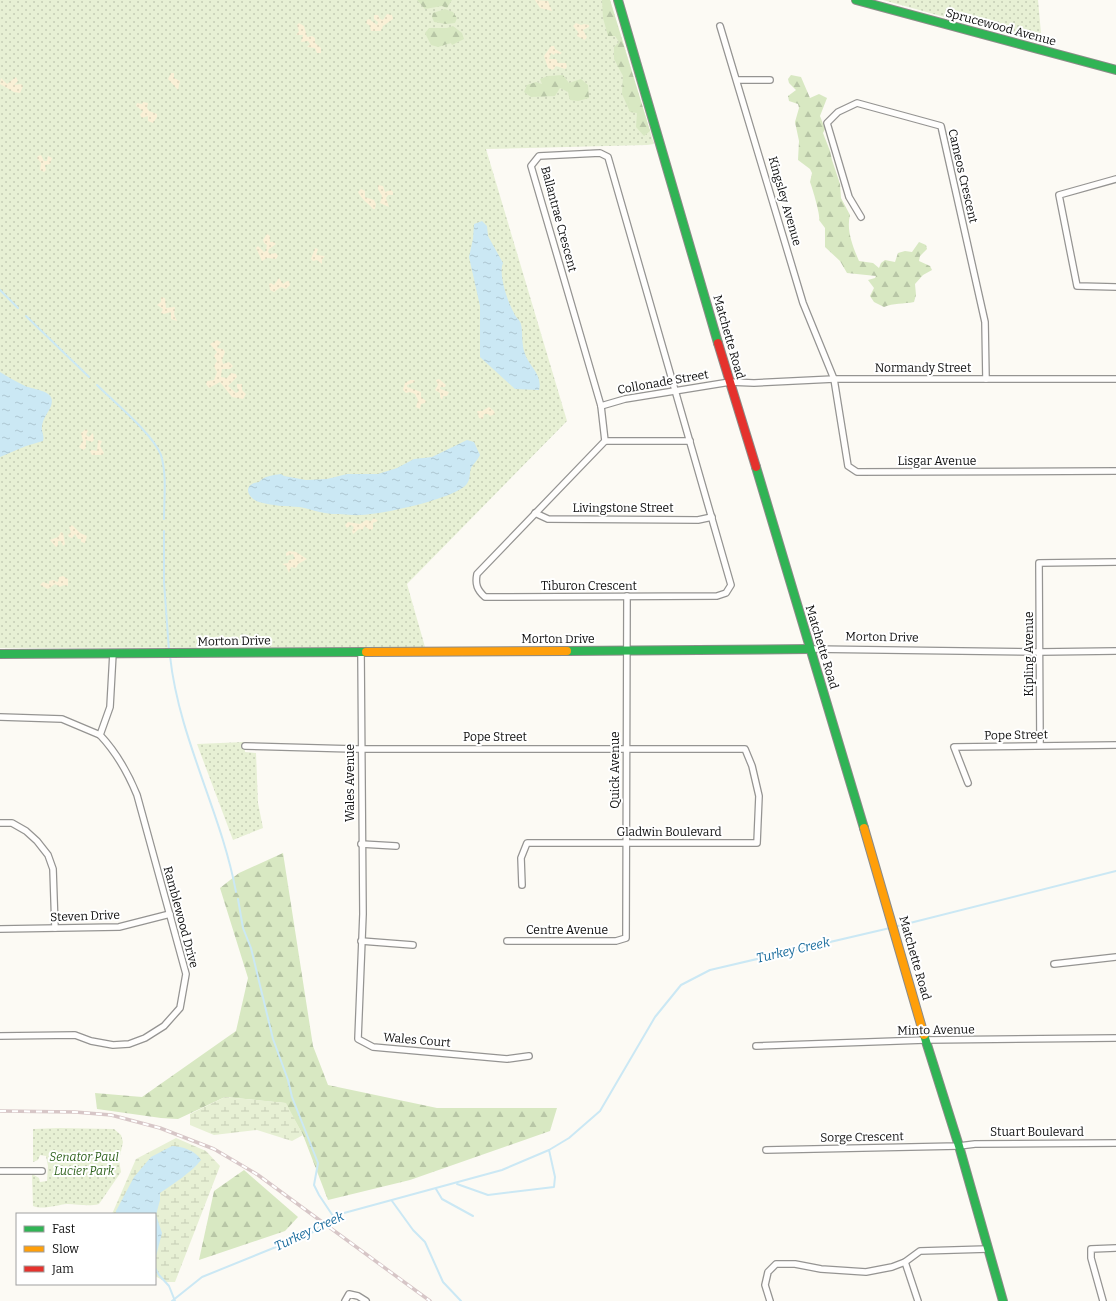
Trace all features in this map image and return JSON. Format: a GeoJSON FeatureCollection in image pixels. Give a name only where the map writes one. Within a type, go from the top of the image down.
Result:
{"type":"FeatureCollection","features":[{"type":"Feature","properties":{"kind":"street","name":"Matchette Road"},"geometry":{"type":"LineString","coordinates":[[618,0],[730,382],[886,901],[925,1040],[959,1146],[1003,1301]]}},
{"type":"Feature","properties":{"kind":"street","name":"Sprucewood Avenue"},"geometry":{"type":"LineString","coordinates":[[856,0],[1116,70]]}},
{"type":"Feature","properties":{"kind":"street","name":"Kingsley Avenue"},"geometry":{"type":"LineString","coordinates":[[720,26],[803,303],[834,379]]}},
{"type":"Feature","properties":{"kind":"street"},"geometry":{"type":"LineString","coordinates":[[737,80],[770,80]]}},
{"type":"Feature","properties":{"kind":"street","name":"Cameos Crescent"},"geometry":{"type":"LineString","coordinates":[[861,217],[849,197],[828,123],[838,112],[857,103],[941,126],[985,322],[986,379]]}},
{"type":"Feature","properties":{"kind":"street","name":"Ballantrae Crescent"},"geometry":{"type":"LineString","coordinates":[[600,406],[531,166],[539,156],[600,153],[608,157],[676,390]]}},
{"type":"Feature","properties":{"kind":"street"},"geometry":{"type":"LineString","coordinates":[[1116,179],[1059,195],[1077,286],[1116,287]]}},
{"type":"Feature","properties":{"kind":"street","name":"Normandy Street"},"geometry":{"type":"LineString","coordinates":[[730,382],[754,383],[834,379],[1116,379]]}},
{"type":"Feature","properties":{"kind":"street","name":"Lisgar Avenue"},"geometry":{"type":"LineString","coordinates":[[834,379],[848,466],[857,472],[1116,471]]}},
{"type":"Feature","properties":{"kind":"street","name":"Collonade Street"},"geometry":{"type":"LineString","coordinates":[[600,406],[625,399],[730,382]]}},
{"type":"Feature","properties":{"kind":"street","name":"Tiburon Crescent"},"geometry":{"type":"LineString","coordinates":[[605,441],[476,574],[476,583],[479,592],[485,597],[717,596],[726,593],[731,585],[676,390]]}},
{"type":"Feature","properties":{"kind":"street"},"geometry":{"type":"LineString","coordinates":[[600,406],[605,441],[690,441]]}},
{"type":"Feature","properties":{"kind":"street","name":"Livingstone Street"},"geometry":{"type":"LineString","coordinates":[[535,513],[548,519],[698,520],[712,517]]}},
{"type":"Feature","properties":{"kind":"street","name":"Kipling Avenue"},"geometry":{"type":"LineString","coordinates":[[1040,745],[1039,563],[1116,562]]}},
{"type":"Feature","properties":{"kind":"street","name":"Quick Avenue"},"geometry":{"type":"LineString","coordinates":[[626,938],[627,596]]}},
{"type":"Feature","properties":{"kind":"street","name":"Morton Drive"},"geometry":{"type":"LineString","coordinates":[[0,654],[810,649],[1040,652],[1116,651]]}},
{"type":"Feature","properties":{"kind":"street","name":"Wales Avenue"},"geometry":{"type":"LineString","coordinates":[[361,652],[363,914]]}},
{"type":"Feature","properties":{"kind":"street"},"geometry":{"type":"LineString","coordinates":[[0,717],[62,719],[100,735],[110,708],[113,653]]}},
{"type":"Feature","properties":{"kind":"street","name":"Ramblewood Drive"},"geometry":{"type":"LineString","coordinates":[[0,1036],[75,1035],[91,1041],[113,1045],[129,1044],[145,1038],[164,1026],[180,1008],[186,974],[137,795],[122,764],[111,747],[100,735]]}},
{"type":"Feature","properties":{"kind":"street","name":"Pope Street"},"geometry":{"type":"LineString","coordinates":[[968,783],[954,747],[1116,745]]}},
{"type":"Feature","properties":{"kind":"street","name":"Pope Street"},"geometry":{"type":"LineString","coordinates":[[245,746],[361,748],[745,749]]}},
{"type":"Feature","properties":{"kind":"street","name":"Gladwin Boulevard"},"geometry":{"type":"LineString","coordinates":[[522,885],[521,858],[527,843],[757,843],[759,796],[752,766],[745,749]]}},
{"type":"Feature","properties":{"kind":"street"},"geometry":{"type":"LineString","coordinates":[[0,823],[12,823],[26,831],[37,841],[48,855],[53,869],[55,928]]}},
{"type":"Feature","properties":{"kind":"street"},"geometry":{"type":"LineString","coordinates":[[362,844],[396,846]]}},
{"type":"Feature","properties":{"kind":"street","name":"Steven Drive"},"geometry":{"type":"LineString","coordinates":[[0,929],[119,927],[170,914]]}},
{"type":"Feature","properties":{"kind":"street","name":"Wales Court"},"geometry":{"type":"LineString","coordinates":[[363,914],[358,1039],[373,1047],[507,1059],[529,1056]]}},
{"type":"Feature","properties":{"kind":"street","name":"Centre Avenue"},"geometry":{"type":"LineString","coordinates":[[508,941],[616,941],[626,938]]}},
{"type":"Feature","properties":{"kind":"street"},"geometry":{"type":"LineString","coordinates":[[361,941],[413,945]]}},
{"type":"Feature","properties":{"kind":"street"},"geometry":{"type":"LineString","coordinates":[[1054,964],[1116,957]]}},
{"type":"Feature","properties":{"kind":"street","name":"Minto Avenue"},"geometry":{"type":"LineString","coordinates":[[756,1046],[925,1040],[1116,1038]]}},
{"type":"Feature","properties":{"kind":"street","name":"Stuart Boulevard"},"geometry":{"type":"LineString","coordinates":[[959,1146],[975,1144],[1116,1143]]}},
{"type":"Feature","properties":{"kind":"street","name":"Sorge Crescent"},"geometry":{"type":"LineString","coordinates":[[766,1150],[959,1146]]}},
{"type":"Feature","properties":{"kind":"street"},"geometry":{"type":"LineString","coordinates":[[0,1170],[42,1171]]}},
{"type":"Feature","properties":{"kind":"street"},"geometry":{"type":"LineString","coordinates":[[1103,1301],[1091,1258],[1091,1249],[1116,1248]]}},
{"type":"Feature","properties":{"kind":"street"},"geometry":{"type":"LineString","coordinates":[[770,1301],[765,1285],[768,1272],[776,1264],[795,1264],[821,1269],[866,1272],[892,1268],[905,1262],[920,1251],[988,1249]]}},
{"type":"Feature","properties":{"kind":"street"},"geometry":{"type":"LineString","coordinates":[[905,1262],[918,1301]]}},
{"type":"Feature","properties":{"kind":"street"},"geometry":{"type":"LineString","coordinates":[[345,1301],[349,1294],[358,1296],[366,1301]]}},
{"type":"Feature","properties":{"kind":"green space"},"geometry":{"type":"Polygon","coordinates":[[[0,0],[610,0],[654,144],[486,149],[567,421],[407,584],[425,647],[0,648],[0,0]]]}},
{"type":"Feature","properties":{"kind":"green space"},"geometry":{"type":"Polygon","coordinates":[[[417,0],[452,0],[447,8],[442,6],[425,9],[417,0]]]}},
{"type":"Feature","properties":{"kind":"green space"},"geometry":{"type":"Polygon","coordinates":[[[602,0],[610,0],[650,131],[644,136],[636,127],[637,113],[630,112],[622,94],[623,76],[614,59],[614,47],[619,42],[615,36],[608,36],[603,18],[602,0]]]}},
{"type":"Feature","properties":{"kind":"green space"},"geometry":{"type":"Polygon","coordinates":[[[883,0],[1038,0],[1042,44],[883,0]]]}},
{"type":"Feature","properties":{"kind":"green space"},"geometry":{"type":"Polygon","coordinates":[[[445,9],[453,12],[457,18],[455,23],[446,24],[434,22],[432,17],[433,13],[445,9]]]}},
{"type":"Feature","properties":{"kind":"green space"},"geometry":{"type":"Polygon","coordinates":[[[453,26],[462,33],[464,39],[452,45],[451,43],[438,47],[431,45],[425,33],[429,28],[447,28],[453,26]]]}},
{"type":"Feature","properties":{"kind":"green space"},"geometry":{"type":"Polygon","coordinates":[[[563,75],[569,83],[581,79],[588,85],[589,98],[578,101],[570,100],[568,92],[560,88],[555,96],[531,97],[524,92],[527,85],[536,82],[542,84],[540,79],[548,76],[563,75]]]}},
{"type":"Feature","properties":{"kind":"green space"},"geometry":{"type":"Polygon","coordinates":[[[791,75],[801,77],[810,98],[819,94],[827,98],[820,116],[825,129],[823,133],[840,184],[841,198],[850,215],[849,227],[852,244],[859,261],[873,263],[879,268],[881,263],[885,260],[895,262],[898,253],[905,251],[912,252],[919,242],[926,245],[927,249],[920,256],[919,261],[930,266],[932,270],[923,275],[915,284],[916,295],[914,302],[884,307],[874,302],[870,296],[874,288],[868,280],[875,278],[876,276],[847,273],[840,261],[825,247],[825,228],[819,220],[818,208],[810,182],[812,173],[810,169],[798,160],[799,141],[795,122],[799,108],[798,104],[789,101],[788,96],[796,90],[789,83],[788,79],[791,75]]]}},
{"type":"Feature","properties":{"kind":"green space"},"geometry":{"type":"Polygon","coordinates":[[[244,742],[245,752],[256,753],[258,803],[263,828],[233,840],[197,744],[244,742]]]}},
{"type":"Feature","properties":{"kind":"green space"},"geometry":{"type":"Polygon","coordinates":[[[283,853],[313,1046],[328,1085],[437,1108],[557,1108],[550,1131],[410,1180],[328,1200],[303,1135],[285,1103],[225,1097],[178,1119],[97,1109],[95,1093],[142,1097],[236,1031],[248,978],[220,888],[239,873],[283,853]]]}},
{"type":"Feature","properties":{"kind":"green space"},"geometry":{"type":"Polygon","coordinates":[[[225,1097],[286,1103],[303,1135],[292,1141],[257,1130],[214,1135],[190,1125],[190,1114],[225,1097]]]}},
{"type":"Feature","properties":{"kind":"green space","name":"Senator Paul Lucier Park"},"geometry":{"type":"Polygon","coordinates":[[[33,1129],[114,1129],[121,1135],[123,1142],[119,1160],[121,1172],[99,1204],[67,1204],[46,1207],[33,1206],[32,1174],[39,1178],[40,1182],[47,1181],[48,1166],[46,1156],[40,1155],[38,1160],[33,1162],[33,1129]]]}},
{"type":"Feature","properties":{"kind":"green space"},"geometry":{"type":"Polygon","coordinates":[[[176,1138],[206,1151],[220,1166],[175,1282],[166,1282],[156,1277],[156,1213],[112,1213],[136,1159],[176,1138]]]}},
{"type":"Feature","properties":{"kind":"green space"},"geometry":{"type":"Polygon","coordinates":[[[244,1170],[298,1217],[285,1231],[199,1260],[214,1191],[244,1170]]]}},
{"type":"Feature","properties":{"kind":"sand"},"geometry":{"type":"Polygon","coordinates":[[[535,0],[548,1],[552,11],[540,8],[535,0]]]}},
{"type":"Feature","properties":{"kind":"sand"},"geometry":{"type":"Polygon","coordinates":[[[387,14],[392,15],[393,19],[383,26],[381,31],[371,31],[370,26],[366,23],[367,20],[369,19],[377,25],[378,22],[374,19],[374,15],[378,15],[380,19],[383,20],[387,14]]]}},
{"type":"Feature","properties":{"kind":"sand"},"geometry":{"type":"Polygon","coordinates":[[[299,23],[304,26],[307,37],[312,36],[315,38],[315,43],[321,48],[321,53],[317,53],[315,48],[307,47],[310,44],[308,41],[301,42],[303,35],[296,35],[299,31],[297,25],[299,23]]]}},
{"type":"Feature","properties":{"kind":"sand"},"geometry":{"type":"Polygon","coordinates":[[[576,23],[581,25],[589,25],[589,27],[583,30],[587,37],[585,40],[577,36],[578,32],[573,26],[576,23]]]}},
{"type":"Feature","properties":{"kind":"sand"},"geometry":{"type":"Polygon","coordinates":[[[551,46],[554,46],[555,49],[562,53],[555,53],[554,55],[551,53],[549,59],[556,59],[558,63],[566,63],[567,67],[565,69],[556,66],[553,70],[548,68],[544,56],[551,46]]]}},
{"type":"Feature","properties":{"kind":"sand"},"geometry":{"type":"Polygon","coordinates":[[[171,73],[174,73],[174,78],[180,81],[178,90],[168,79],[171,73]]]}},
{"type":"Feature","properties":{"kind":"sand"},"geometry":{"type":"Polygon","coordinates":[[[16,77],[18,81],[14,85],[21,84],[23,86],[20,93],[14,92],[0,84],[1,78],[7,84],[16,77]]]}},
{"type":"Feature","properties":{"kind":"sand"},"geometry":{"type":"Polygon","coordinates":[[[143,102],[148,103],[147,108],[149,111],[157,114],[157,117],[153,123],[148,121],[148,116],[142,118],[140,115],[143,111],[136,106],[137,103],[142,104],[143,102]]]}},
{"type":"Feature","properties":{"kind":"sand"},"geometry":{"type":"Polygon","coordinates":[[[41,155],[44,161],[47,161],[48,156],[52,158],[50,164],[45,165],[46,170],[44,172],[40,170],[41,163],[37,158],[41,155]]]}},
{"type":"Feature","properties":{"kind":"sand"},"geometry":{"type":"Polygon","coordinates":[[[378,185],[383,186],[385,192],[391,190],[393,192],[393,195],[388,195],[386,198],[389,207],[380,203],[382,196],[378,189],[378,185]]]}},
{"type":"Feature","properties":{"kind":"sand"},"geometry":{"type":"Polygon","coordinates":[[[361,189],[365,191],[365,197],[374,200],[376,204],[375,209],[373,209],[360,195],[358,192],[361,189]]]}},
{"type":"Feature","properties":{"kind":"sand"},"geometry":{"type":"Polygon","coordinates":[[[267,234],[270,236],[270,242],[274,242],[276,244],[269,249],[268,252],[270,254],[276,253],[278,256],[276,259],[267,258],[262,261],[256,248],[258,246],[264,252],[266,251],[267,245],[263,240],[267,234]]]}},
{"type":"Feature","properties":{"kind":"sand"},"geometry":{"type":"Polygon","coordinates":[[[315,248],[318,249],[316,255],[325,256],[322,260],[322,264],[317,260],[313,261],[311,259],[315,248]]]}},
{"type":"Feature","properties":{"kind":"sand"},"geometry":{"type":"Polygon","coordinates":[[[279,278],[283,284],[289,281],[290,285],[286,289],[281,287],[274,292],[270,290],[269,284],[271,283],[274,285],[279,278]]]}},
{"type":"Feature","properties":{"kind":"sand"},"geometry":{"type":"Polygon","coordinates":[[[161,297],[165,298],[166,308],[175,307],[174,314],[177,321],[171,319],[171,312],[164,314],[161,313],[163,309],[157,305],[161,302],[161,297]]]}},
{"type":"Feature","properties":{"kind":"sand"},"geometry":{"type":"Polygon","coordinates":[[[217,340],[221,342],[217,348],[223,349],[225,352],[222,360],[223,364],[229,362],[233,366],[230,369],[222,369],[221,377],[227,378],[231,373],[236,374],[237,377],[228,386],[236,393],[239,391],[237,384],[242,384],[242,390],[246,394],[243,399],[232,397],[220,382],[209,388],[206,384],[207,381],[214,380],[217,372],[214,366],[217,361],[214,356],[217,352],[210,344],[217,340]]]}},
{"type":"Feature","properties":{"kind":"sand"},"geometry":{"type":"Polygon","coordinates":[[[439,379],[446,385],[445,387],[440,387],[440,389],[449,392],[447,396],[443,396],[442,400],[440,393],[435,390],[438,385],[436,380],[439,379]]]}},
{"type":"Feature","properties":{"kind":"sand"},"geometry":{"type":"Polygon","coordinates":[[[410,380],[414,380],[415,382],[407,385],[407,387],[421,392],[421,397],[426,401],[425,403],[421,404],[420,409],[416,407],[418,400],[415,394],[410,392],[406,393],[403,390],[405,383],[410,380]]]}},
{"type":"Feature","properties":{"kind":"sand"},"geometry":{"type":"Polygon","coordinates":[[[489,407],[495,414],[490,416],[488,414],[484,414],[483,419],[479,418],[477,411],[482,411],[489,407]]]}},
{"type":"Feature","properties":{"kind":"sand"},"geometry":{"type":"Polygon","coordinates":[[[86,429],[88,431],[86,435],[89,437],[93,433],[94,440],[92,442],[86,440],[86,448],[83,450],[79,447],[83,441],[81,433],[86,429]]]}},
{"type":"Feature","properties":{"kind":"sand"},"geometry":{"type":"Polygon","coordinates":[[[98,440],[102,441],[100,446],[104,453],[102,455],[92,455],[90,451],[97,451],[98,440]]]}},
{"type":"Feature","properties":{"kind":"sand"},"geometry":{"type":"Polygon","coordinates":[[[374,518],[378,521],[373,523],[373,529],[370,530],[364,526],[363,530],[359,529],[353,534],[352,531],[354,527],[351,525],[347,528],[345,525],[348,522],[360,524],[366,520],[371,521],[374,518]]]}},
{"type":"Feature","properties":{"kind":"sand"},"geometry":{"type":"Polygon","coordinates":[[[72,525],[80,533],[87,536],[85,543],[81,542],[81,539],[78,539],[75,534],[72,538],[69,537],[68,535],[71,532],[69,527],[72,525]]]}},
{"type":"Feature","properties":{"kind":"sand"},"geometry":{"type":"Polygon","coordinates":[[[61,532],[63,533],[65,544],[63,546],[61,541],[58,541],[58,546],[56,547],[50,540],[58,537],[61,532]]]}},
{"type":"Feature","properties":{"kind":"sand"},"geometry":{"type":"Polygon","coordinates":[[[289,551],[296,552],[307,559],[298,564],[296,568],[291,567],[289,573],[286,566],[282,564],[288,563],[289,560],[295,559],[293,554],[286,556],[286,553],[289,551]]]}},
{"type":"Feature","properties":{"kind":"sand"},"geometry":{"type":"Polygon","coordinates":[[[63,576],[68,579],[68,586],[64,585],[60,587],[55,584],[48,589],[40,585],[43,582],[49,584],[49,581],[53,580],[58,582],[59,577],[63,576]]]}},
{"type":"Feature","properties":{"kind":"water"},"geometry":{"type":"Polygon","coordinates":[[[482,221],[487,226],[488,236],[503,263],[502,274],[504,288],[515,316],[520,321],[524,350],[539,380],[539,390],[515,389],[480,357],[480,306],[469,257],[473,239],[474,224],[482,221]]]}},
{"type":"Feature","properties":{"kind":"water"},"geometry":{"type":"Polygon","coordinates":[[[0,372],[25,386],[48,394],[52,401],[51,406],[44,418],[42,428],[44,437],[43,441],[26,446],[0,457],[0,372]]]}},
{"type":"Feature","properties":{"kind":"water"},"geometry":{"type":"Polygon","coordinates":[[[467,440],[474,442],[480,455],[471,468],[468,483],[458,491],[429,502],[362,515],[332,514],[299,507],[259,502],[249,494],[248,491],[250,485],[259,482],[266,477],[278,474],[306,480],[327,479],[347,474],[378,474],[397,468],[414,459],[432,457],[467,440]]]}},
{"type":"Feature","properties":{"kind":"water"},"geometry":{"type":"Polygon","coordinates":[[[172,1146],[188,1150],[196,1154],[201,1160],[188,1173],[160,1193],[160,1200],[156,1215],[156,1213],[116,1213],[134,1177],[151,1157],[172,1146]]]}},
{"type":"Feature","properties":{"kind":"water"},"geometry":{"type":"Polygon","coordinates":[[[156,1215],[162,1233],[156,1256],[156,1215]]]}},
{"type":"Feature","properties":{"kind":"waterway"},"geometry":{"type":"LineString","coordinates":[[0,290],[18,308]]}},
{"type":"Feature","properties":{"kind":"waterway"},"geometry":{"type":"LineString","coordinates":[[26,316],[89,377]]}},
{"type":"Feature","properties":{"kind":"waterway"},"geometry":{"type":"LineString","coordinates":[[97,385],[142,428],[157,447],[161,455],[165,479],[164,519]]}},
{"type":"Feature","properties":{"kind":"waterway"},"geometry":{"type":"LineString","coordinates":[[164,531],[164,582],[169,651]]}},
{"type":"Feature","properties":{"kind":"waterway"},"geometry":{"type":"LineString","coordinates":[[170,656],[182,716],[221,833],[236,892]]}},
{"type":"Feature","properties":{"kind":"waterway","name":"Turkey Creek"},"geometry":{"type":"LineString","coordinates":[[894,927],[1116,871]]}},
{"type":"Feature","properties":{"kind":"waterway"},"geometry":{"type":"LineString","coordinates":[[238,899],[243,928],[251,948],[273,1039],[288,1080],[292,1097],[318,1163],[314,1185],[333,1216]]}},
{"type":"Feature","properties":{"kind":"waterway","name":"Turkey Creek"},"geometry":{"type":"LineString","coordinates":[[172,1301],[202,1277],[313,1232],[333,1216],[502,1170],[549,1150],[569,1138],[600,1111],[655,1017],[681,985],[710,970],[890,928]]}},
{"type":"Feature","properties":{"kind":"waterway","name":"Turkey Creek"},"geometry":{"type":"LineString","coordinates":[[457,1184],[488,1195],[554,1187],[555,1177],[549,1150]]}},
{"type":"Feature","properties":{"kind":"waterway"},"geometry":{"type":"LineString","coordinates":[[436,1189],[442,1199],[473,1216]]}},
{"type":"Feature","properties":{"kind":"waterway"},"geometry":{"type":"LineString","coordinates":[[392,1201],[413,1230],[425,1242],[443,1282],[461,1301]]}},
{"type":"Feature","properties":{"kind":"waterway"},"geometry":{"type":"LineString","coordinates":[[156,1270],[169,1286],[175,1301]]}},
{"type":"Feature","properties":{"kind":"railway"},"geometry":{"type":"LineString","coordinates":[[0,1111],[75,1112],[111,1115],[160,1128],[214,1149],[258,1175],[430,1301]]}},
{"type":"Feature","properties":{"kind":"traffic: fast"},"geometry":{"type":"LineString","coordinates":[[618,0],[718,343]]}},
{"type":"Feature","properties":{"kind":"traffic: fast"},"geometry":{"type":"LineString","coordinates":[[856,0],[1116,70]]}},
{"type":"Feature","properties":{"kind":"traffic: fast"},"geometry":{"type":"LineString","coordinates":[[756,467],[864,828]]}},
{"type":"Feature","properties":{"kind":"traffic: fast"},"geometry":{"type":"LineString","coordinates":[[567,651],[810,649]]}},
{"type":"Feature","properties":{"kind":"traffic: fast"},"geometry":{"type":"LineString","coordinates":[[0,654],[366,652]]}},
{"type":"Feature","properties":{"kind":"traffic: fast"},"geometry":{"type":"LineString","coordinates":[[924,1035],[959,1146],[1003,1301]]}},
{"type":"Feature","properties":{"kind":"traffic: slow"},"geometry":{"type":"LineString","coordinates":[[366,652],[567,651]]}},
{"type":"Feature","properties":{"kind":"traffic: slow"},"geometry":{"type":"LineString","coordinates":[[864,828],[924,1035]]}},
{"type":"Feature","properties":{"kind":"traffic: jam"},"geometry":{"type":"LineString","coordinates":[[718,343],[756,467]]}}]}
